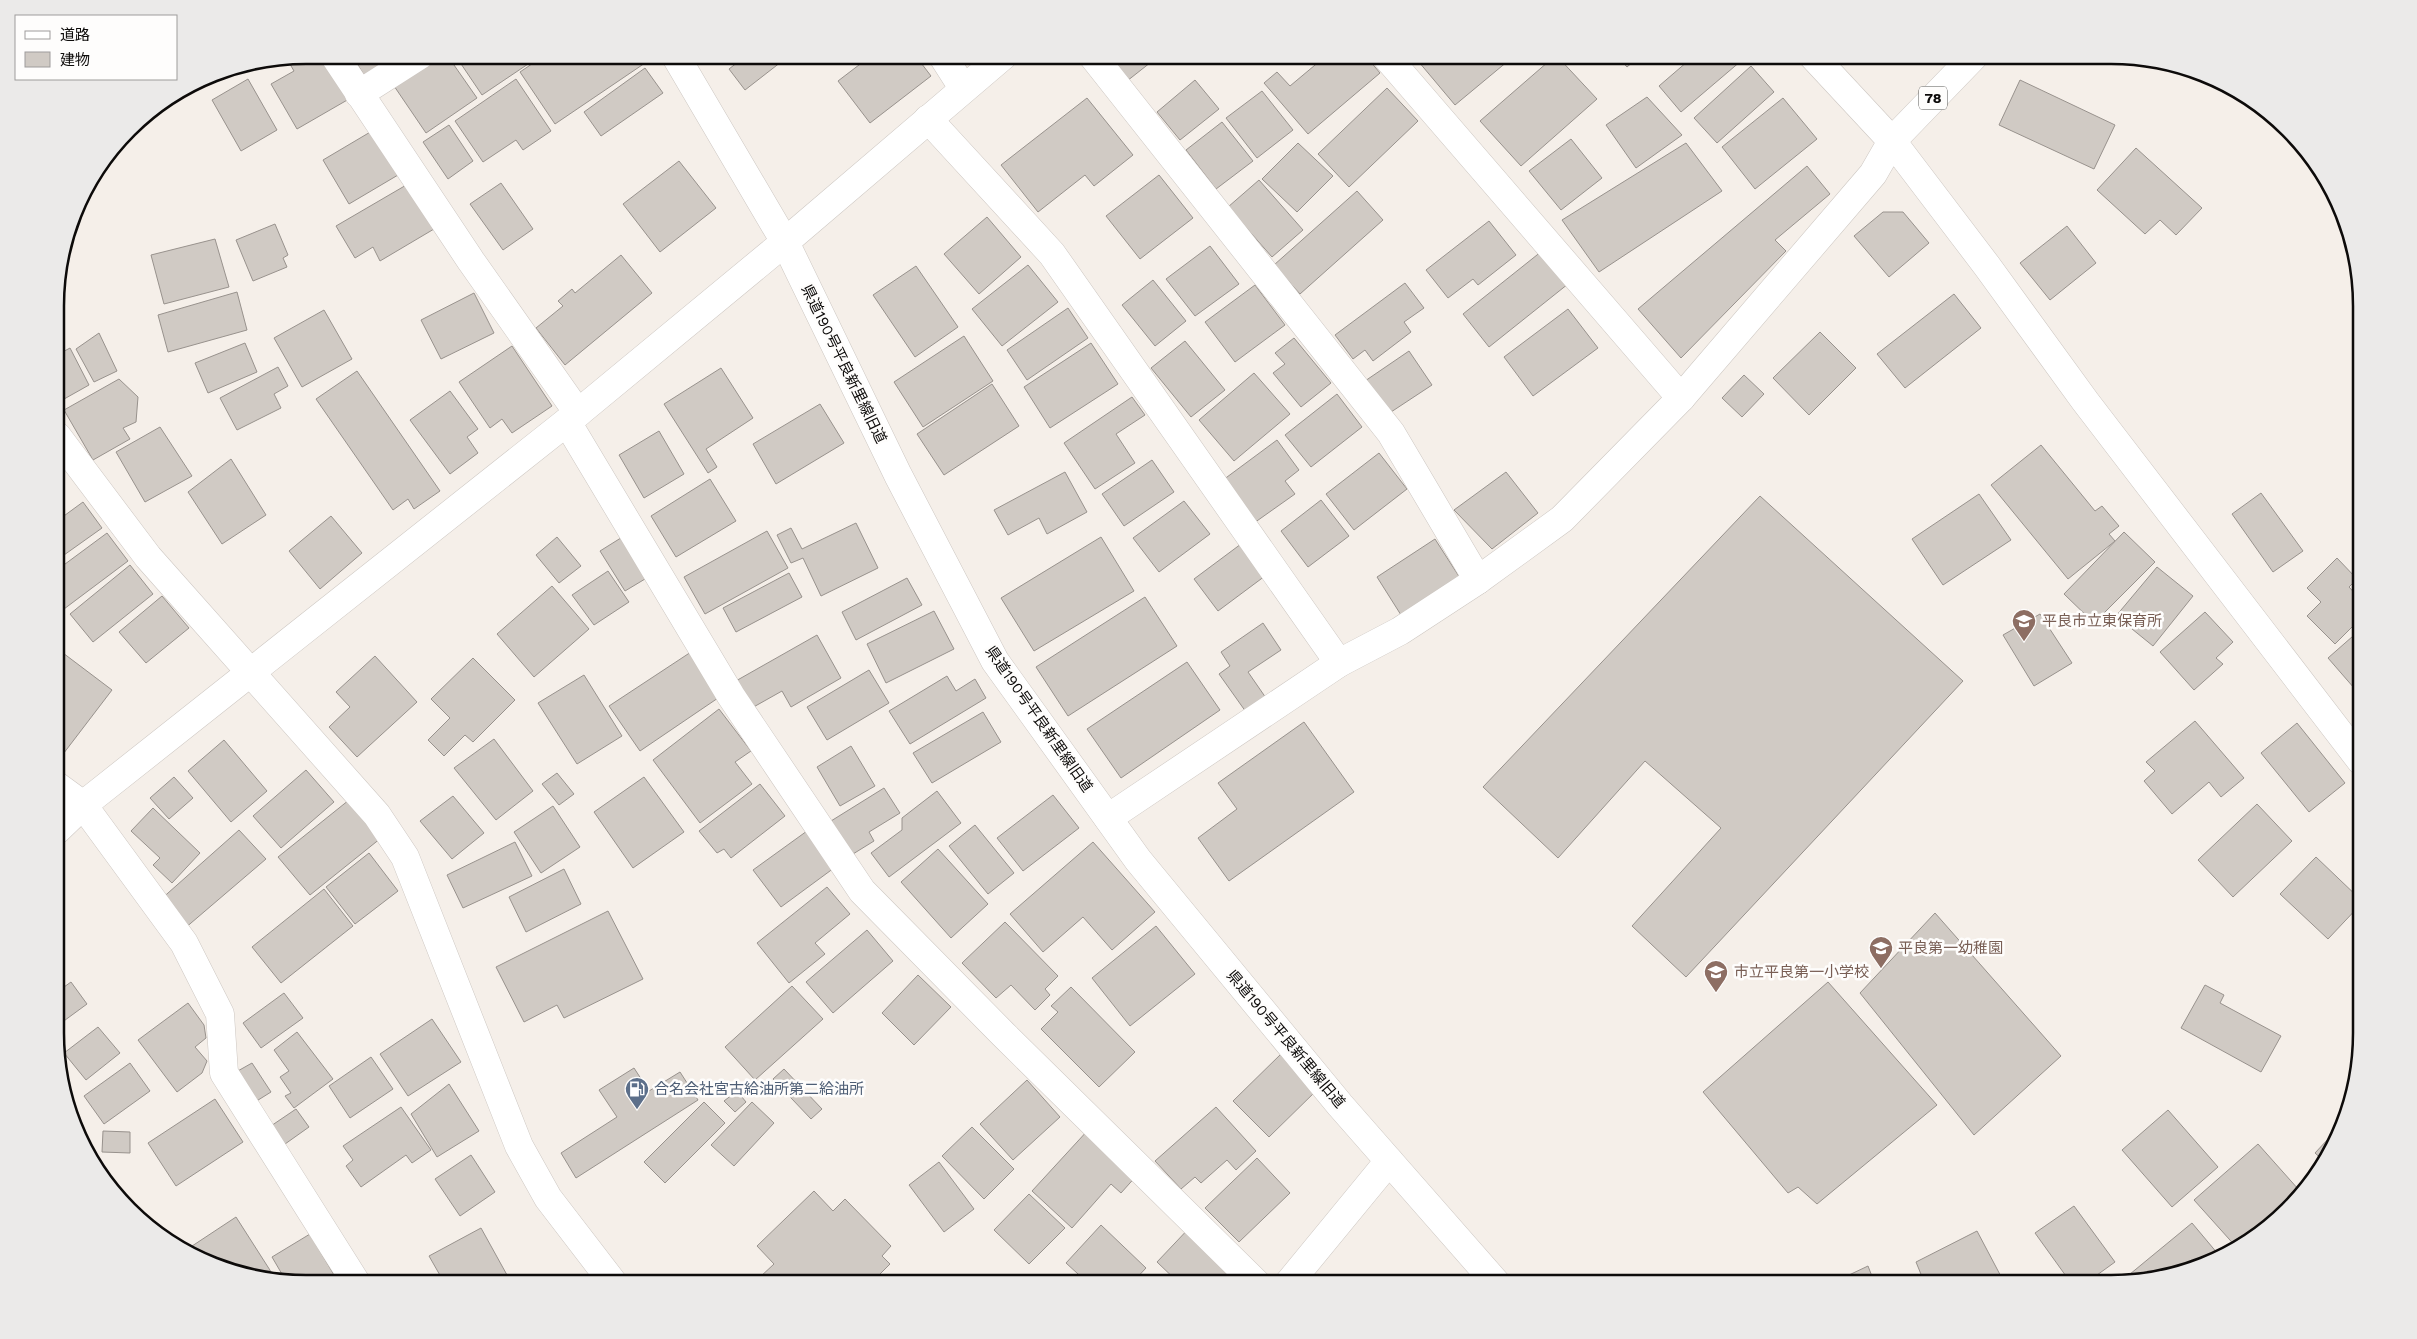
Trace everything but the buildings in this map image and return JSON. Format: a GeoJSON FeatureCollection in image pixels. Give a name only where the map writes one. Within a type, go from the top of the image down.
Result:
{"type":"FeatureCollection","features":[{"type":"Feature","properties":{"kind":"street"},"geometry":{"type":"LineString","coordinates":[[340,64],[572,417],[731,696],[862,891],[1003,1034],[1248,1275]]}},
{"type":"Feature","properties":{"kind":"street"},"geometry":{"type":"LineString","coordinates":[[359,94],[406,64]]}},
{"type":"Feature","properties":{"kind":"street","name":"県道190号平良新里線旧道"},"geometry":{"type":"LineString","coordinates":[[679,64],[785,242],[898,475],[995,661],[1138,860],[1340,1105],[1489,1275]]}},
{"type":"Feature","properties":{"kind":"street"},"geometry":{"type":"LineString","coordinates":[[948,64],[964,88]]}},
{"type":"Feature","properties":{"kind":"street"},"geometry":{"type":"LineString","coordinates":[[64,823],[83,805],[572,417],[785,242],[993,64]]}},
{"type":"Feature","properties":{"kind":"street"},"geometry":{"type":"LineString","coordinates":[[1099,64],[1391,433],[1478,580]]}},
{"type":"Feature","properties":{"kind":"street"},"geometry":{"type":"LineString","coordinates":[[1393,64],[1680,398]]}},
{"type":"Feature","properties":{"kind":"street"},"geometry":{"type":"LineString","coordinates":[[1820,64],[1892,141],[2085,400],[2353,749]]}},
{"type":"Feature","properties":{"kind":"street","name":"78"},"geometry":{"type":"LineString","coordinates":[[1892,141],[1966,64]]}},
{"type":"Feature","properties":{"kind":"street"},"geometry":{"type":"LineString","coordinates":[[928,119],[1052,254],[1339,663]]}},
{"type":"Feature","properties":{"kind":"street"},"geometry":{"type":"LineString","coordinates":[[1108,818],[1339,663],[1400,631],[1478,580],[1562,519],[1680,398],[1873,174],[1892,141]]}},
{"type":"Feature","properties":{"kind":"street"},"geometry":{"type":"LineString","coordinates":[[64,445],[148,557],[377,815],[405,857],[519,1146],[548,1198],[607,1275]]}},
{"type":"Feature","properties":{"kind":"street"},"geometry":{"type":"LineString","coordinates":[[64,791],[83,805],[184,943],[220,1014],[224,1073],[351,1275]]}},
{"type":"Feature","properties":{"kind":"street"},"geometry":{"type":"LineString","coordinates":[[1295,1275],[1389,1161]]}},
{"type":"Feature","properties":{"kind":"place","name":"平良市立東保育所"},"geometry":{"type":"Point","coordinates":[2024,642]}},
{"type":"Feature","properties":{"kind":"place","name":"平良第一幼稚園"},"geometry":{"type":"Point","coordinates":[1881,969]}},
{"type":"Feature","properties":{"kind":"place","name":"市立平良第一小学校"},"geometry":{"type":"Point","coordinates":[1716,993]}},
{"type":"Feature","properties":{"kind":"place","name":"合名会社宮古給油所第二給油所"},"geometry":{"type":"Point","coordinates":[637,1110]}}]}
